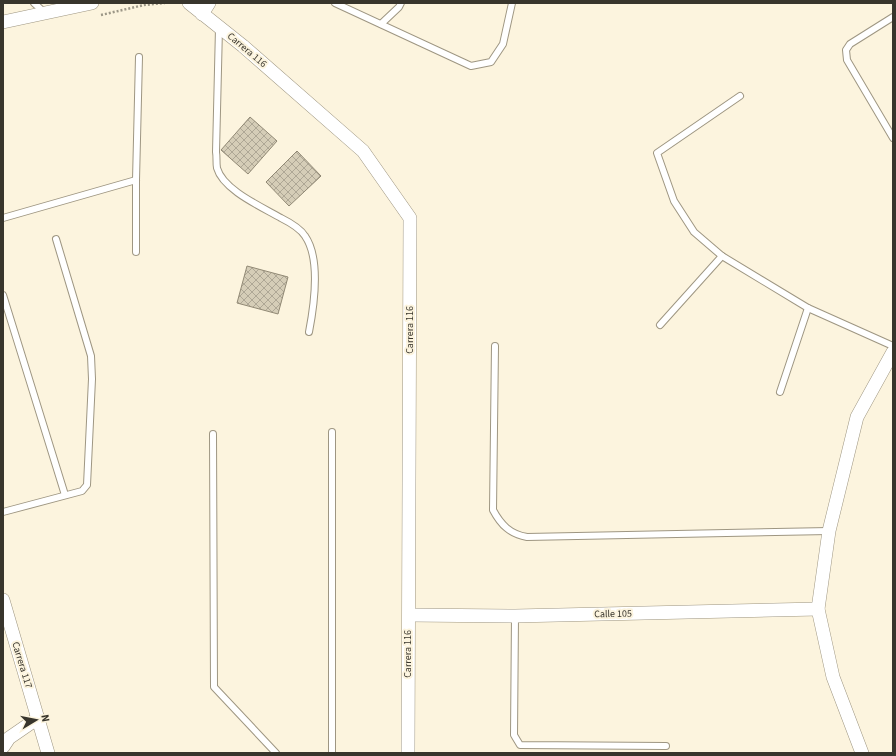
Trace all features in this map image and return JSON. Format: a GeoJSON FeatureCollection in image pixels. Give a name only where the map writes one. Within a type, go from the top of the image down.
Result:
{"type":"FeatureCollection","features":[{"type":"Feature","properties":{"kind":"street"},"geometry":{"type":"LineString","coordinates":[[3,22],[92,3]]}},
{"type":"Feature","properties":{"kind":"street","name":"Carrera 116"},"geometry":{"type":"LineString","coordinates":[[189,3],[206,8],[220,27],[363,151],[410,218],[408,753]]}},
{"type":"Feature","properties":{"kind":"street"},"geometry":{"type":"LineString","coordinates":[[862,753],[833,677],[818,609],[829,531],[857,417],[893,352]]}},
{"type":"Feature","properties":{"kind":"street","name":"Carrera 117"},"geometry":{"type":"LineString","coordinates":[[3,600],[48,753]]}},
{"type":"Feature","properties":{"kind":"street","name":"Calle 105"},"geometry":{"type":"LineString","coordinates":[[408,615],[515,616],[818,609]]}},
{"type":"Feature","properties":{"kind":"street"},"geometry":{"type":"LineString","coordinates":[[3,747],[9,738],[38,718]]}},
{"type":"Feature","properties":{"kind":"lane"},"geometry":{"type":"LineString","coordinates":[[34,3],[46,13]]}},
{"type":"Feature","properties":{"kind":"lane"},"geometry":{"type":"LineString","coordinates":[[335,3],[471,66],[491,62],[503,44],[512,3]]}},
{"type":"Feature","properties":{"kind":"lane"},"geometry":{"type":"LineString","coordinates":[[381,24],[399,7],[401,3]]}},
{"type":"Feature","properties":{"kind":"lane"},"geometry":{"type":"LineString","coordinates":[[893,17],[850,44],[846,50],[847,60],[893,138]]}},
{"type":"Feature","properties":{"kind":"lane"},"geometry":{"type":"LineString","coordinates":[[220,27],[216,152],[218,168],[223,178],[243,196],[288,221],[305,236],[311,249],[315,273],[314,303],[309,332]]}},
{"type":"Feature","properties":{"kind":"lane"},"geometry":{"type":"LineString","coordinates":[[136,252],[139,57]]}},
{"type":"Feature","properties":{"kind":"lane"},"geometry":{"type":"LineString","coordinates":[[740,96],[658,153],[674,201],[694,232],[722,256],[808,308],[893,346]]}},
{"type":"Feature","properties":{"kind":"lane"},"geometry":{"type":"LineString","coordinates":[[3,218],[136,180]]}},
{"type":"Feature","properties":{"kind":"lane"},"geometry":{"type":"LineString","coordinates":[[3,512],[82,491],[87,485],[92,379],[91,356],[56,239]]}},
{"type":"Feature","properties":{"kind":"lane"},"geometry":{"type":"LineString","coordinates":[[660,325],[722,256]]}},
{"type":"Feature","properties":{"kind":"lane"},"geometry":{"type":"LineString","coordinates":[[3,295],[65,495]]}},
{"type":"Feature","properties":{"kind":"lane"},"geometry":{"type":"LineString","coordinates":[[780,392],[808,308]]}},
{"type":"Feature","properties":{"kind":"lane"},"geometry":{"type":"LineString","coordinates":[[495,346],[493,510],[499,521],[509,530],[518,535],[527,537],[829,531]]}},
{"type":"Feature","properties":{"kind":"lane"},"geometry":{"type":"LineString","coordinates":[[332,432],[332,753]]}},
{"type":"Feature","properties":{"kind":"lane"},"geometry":{"type":"LineString","coordinates":[[213,434],[214,687],[276,753]]}},
{"type":"Feature","properties":{"kind":"lane"},"geometry":{"type":"LineString","coordinates":[[515,616],[514,735],[520,745],[666,746]]}},
{"type":"Feature","properties":{"kind":"building"},"geometry":{"type":"Polygon","coordinates":[[[250,117],[277,141],[248,174],[221,150],[250,117]]]}},
{"type":"Feature","properties":{"kind":"building"},"geometry":{"type":"Polygon","coordinates":[[[297,151],[321,176],[289,206],[266,182],[297,151]]]}},
{"type":"Feature","properties":{"kind":"building"},"geometry":{"type":"Polygon","coordinates":[[[247,266],[288,277],[278,314],[237,303],[247,266]]]}}]}
